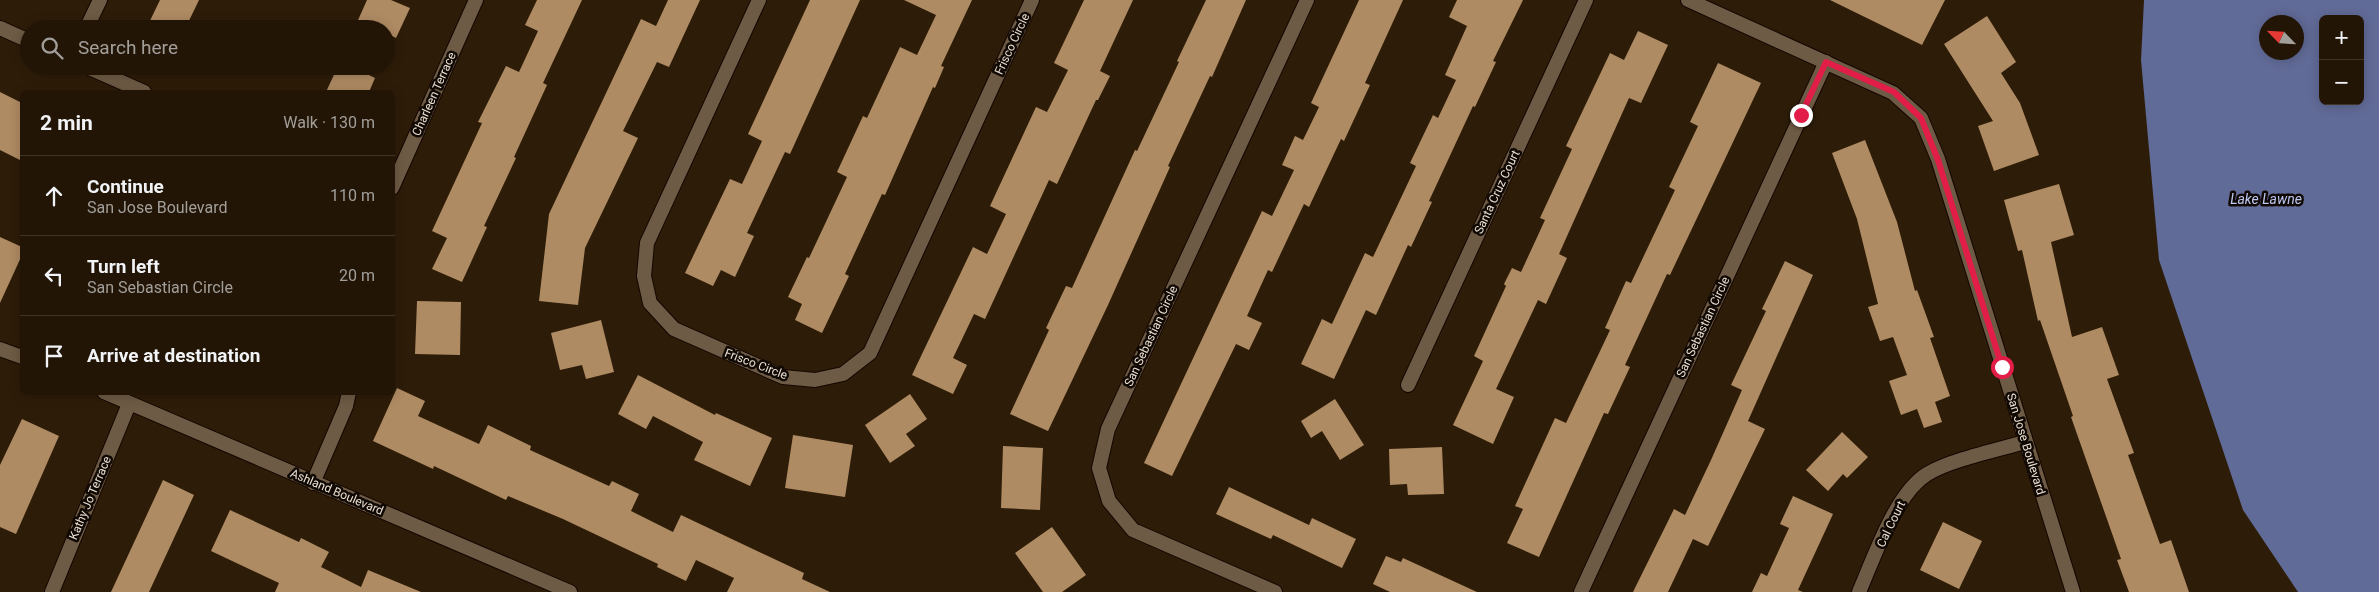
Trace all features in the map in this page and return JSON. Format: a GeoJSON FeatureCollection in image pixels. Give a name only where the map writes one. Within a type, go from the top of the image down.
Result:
{"type":"FeatureCollection","features":[{"type":"Feature","properties":{"kind":"street"},"geometry":{"type":"LineString","coordinates":[[90,20],[100,0]]}},
{"type":"Feature","properties":{"kind":"street","name":"Charleen Terrace"},"geometry":{"type":"LineString","coordinates":[[395,181],[476,0]]}},
{"type":"Feature","properties":{"kind":"street","name":"Frisco Circle"},"geometry":{"type":"LineString","coordinates":[[759,0],[647,243],[644,276],[650,303],[674,330],[783,377],[815,380],[842,374],[870,354],[1032,0]]}},
{"type":"Feature","properties":{"kind":"street","name":"San Sebastian Circle"},"geometry":{"type":"LineString","coordinates":[[1275,592],[1133,530],[1109,501],[1099,468],[1108,428],[1307,0]]}},
{"type":"Feature","properties":{"kind":"street","name":"Santa Cruz Court"},"geometry":{"type":"LineString","coordinates":[[1408,385],[1586,0]]}},
{"type":"Feature","properties":{"kind":"street","name":"San Jose Boulevard"},"geometry":{"type":"LineString","coordinates":[[1688,0],[1894,92],[1921,118],[1938,160],[2073,592]]}},
{"type":"Feature","properties":{"kind":"street"},"geometry":{"type":"LineString","coordinates":[[0,28],[20,37]]}},
{"type":"Feature","properties":{"kind":"street","name":"San Sebastian Circle"},"geometry":{"type":"LineString","coordinates":[[1581,592],[1826,62]]}},
{"type":"Feature","properties":{"kind":"street"},"geometry":{"type":"LineString","coordinates":[[105,75],[139,90]]}},
{"type":"Feature","properties":{"kind":"street"},"geometry":{"type":"LineString","coordinates":[[0,349],[20,356]]}},
{"type":"Feature","properties":{"kind":"street","name":"Ashland Boulevard"},"geometry":{"type":"LineString","coordinates":[[110,395],[570,592]]}},
{"type":"Feature","properties":{"kind":"street"},"geometry":{"type":"LineString","coordinates":[[314,483],[349,395]]}},
{"type":"Feature","properties":{"kind":"street","name":"Kathy Jo Terrace"},"geometry":{"type":"LineString","coordinates":[[52,592],[129,404]]}},
{"type":"Feature","properties":{"kind":"street","name":"Cal Court"},"geometry":{"type":"LineString","coordinates":[[1859,592],[1900,501],[1926,474],[1964,460],[2025,442]]}},
{"type":"Feature","properties":{"kind":"water","name":"Lake Lawne"},"geometry":{"type":"Polygon","coordinates":[[[2144,0],[2379,0],[2379,592],[2298,592],[2243,510],[2159,260],[2141,60],[2144,0]]]}},
{"type":"Feature","properties":{"kind":"building"},"geometry":{"type":"Polygon","coordinates":[[[160,0],[199,0],[189,20],[150,20],[160,0]]]}},
{"type":"Feature","properties":{"kind":"building"},"geometry":{"type":"Polygon","coordinates":[[[367,0],[391,0],[410,8],[396,38],[395,20],[358,20],[367,0]]]}},
{"type":"Feature","properties":{"kind":"building"},"geometry":{"type":"Polygon","coordinates":[[[537,0],[582,0],[543,83],[547,85],[484,226],[487,227],[462,282],[432,269],[447,238],[432,231],[482,123],[478,122],[506,66],[519,72],[538,31],[525,25],[537,0]]]}},
{"type":"Feature","properties":{"kind":"building"},"geometry":{"type":"Polygon","coordinates":[[[668,0],[700,0],[669,67],[657,62],[623,131],[638,138],[585,248],[578,305],[539,301],[549,214],[641,19],[656,26],[668,0]]]}},
{"type":"Feature","properties":{"kind":"building"},"geometry":{"type":"Polygon","coordinates":[[[810,0],[860,0],[790,154],[785,152],[747,233],[754,236],[735,277],[721,270],[713,286],[685,273],[730,179],[742,184],[762,141],[748,134],[810,0]]]}},
{"type":"Feature","properties":{"kind":"building"},"geometry":{"type":"Polygon","coordinates":[[[904,0],[972,0],[941,66],[944,67],[935,88],[933,87],[885,195],[882,194],[845,274],[849,276],[822,333],[795,320],[802,304],[788,297],[807,257],[809,258],[847,177],[837,172],[863,116],[867,118],[900,47],[917,55],[936,15],[904,0]]]}},
{"type":"Feature","properties":{"kind":"building"},"geometry":{"type":"Polygon","coordinates":[[[1084,0],[1133,0],[1100,71],[1110,76],[1098,100],[1096,100],[1057,184],[1049,180],[985,319],[974,314],[953,358],[967,365],[953,394],[912,375],[973,247],[987,254],[1006,214],[990,206],[1036,107],[1047,112],[1068,70],[1054,63],[1084,0]]]}},
{"type":"Feature","properties":{"kind":"building"},"geometry":{"type":"Polygon","coordinates":[[[1206,0],[1246,0],[1212,77],[1210,76],[1168,166],[1170,167],[1108,305],[1048,431],[1010,414],[1049,330],[1046,328],[1066,286],[1072,288],[1135,150],[1137,151],[1179,62],[1177,61],[1206,0]]]}},
{"type":"Feature","properties":{"kind":"building"},"geometry":{"type":"Polygon","coordinates":[[[1359,0],[1403,0],[1365,83],[1370,85],[1344,141],[1341,139],[1309,207],[1304,204],[1272,272],[1268,270],[1247,316],[1262,323],[1249,350],[1236,344],[1172,476],[1144,463],[1262,211],[1272,216],[1294,170],[1282,165],[1295,136],[1303,140],[1319,107],[1311,103],[1359,0]]]}},
{"type":"Feature","properties":{"kind":"building"},"geometry":{"type":"Polygon","coordinates":[[[1457,0],[1523,0],[1493,61],[1496,62],[1475,107],[1473,106],[1429,201],[1432,202],[1411,247],[1408,245],[1376,315],[1366,310],[1334,379],[1301,364],[1322,319],[1332,324],[1365,253],[1373,257],[1416,166],[1410,163],[1433,115],[1438,118],[1456,80],[1445,75],[1467,26],[1449,17],[1457,0]]]}},
{"type":"Feature","properties":{"kind":"building"},"geometry":{"type":"Polygon","coordinates":[[[1830,0],[1945,0],[1922,45],[1830,0]]]}},
{"type":"Feature","properties":{"kind":"building"},"geometry":{"type":"Polygon","coordinates":[[[1987,16],[2016,62],[2001,73],[2020,103],[2039,155],[1994,171],[1978,126],[1993,121],[1944,44],[1987,16]]]}},
{"type":"Feature","properties":{"kind":"building"},"geometry":{"type":"Polygon","coordinates":[[[1638,31],[1668,45],[1641,103],[1629,98],[1559,254],[1567,258],[1546,304],[1538,300],[1496,389],[1514,397],[1493,444],[1453,425],[1483,361],[1474,356],[1506,286],[1504,284],[1512,268],[1521,272],[1545,220],[1540,218],[1572,149],[1566,146],[1610,53],[1624,60],[1638,31]]]}},
{"type":"Feature","properties":{"kind":"building"},"geometry":{"type":"Polygon","coordinates":[[[1718,63],[1761,83],[1670,275],[1667,274],[1625,365],[1630,367],[1608,414],[1604,413],[1539,557],[1507,543],[1523,509],[1515,506],[1555,418],[1566,423],[1610,330],[1605,328],[1626,281],[1631,283],[1675,190],[1669,187],[1698,126],[1690,122],[1718,63]]]}},
{"type":"Feature","properties":{"kind":"building"},"geometry":{"type":"Polygon","coordinates":[[[334,75],[369,75],[375,78],[370,90],[327,90],[334,75]]]}},
{"type":"Feature","properties":{"kind":"building"},"geometry":{"type":"Polygon","coordinates":[[[0,92],[20,102],[20,160],[0,150],[0,92]]]}},
{"type":"Feature","properties":{"kind":"building"},"geometry":{"type":"Polygon","coordinates":[[[1865,140],[1897,222],[1915,291],[1917,290],[1934,337],[1930,338],[1950,396],[1935,402],[1942,422],[1924,428],[1917,409],[1901,415],[1889,381],[1907,375],[1893,337],[1880,341],[1868,307],[1878,304],[1857,219],[1832,153],[1865,140]]]}},
{"type":"Feature","properties":{"kind":"building"},"geometry":{"type":"Polygon","coordinates":[[[2059,184],[2074,235],[2051,242],[2072,337],[2102,327],[2119,375],[2107,379],[2134,453],[2128,455],[2160,544],[2171,540],[2189,592],[2129,592],[2117,560],[2121,559],[2071,417],[2073,416],[2040,320],[2038,321],[2022,250],[2018,251],[2004,200],[2059,184]]]}},
{"type":"Feature","properties":{"kind":"building"},"geometry":{"type":"Polygon","coordinates":[[[0,237],[20,246],[20,259],[0,303],[0,237]]]}},
{"type":"Feature","properties":{"kind":"building"},"geometry":{"type":"Polygon","coordinates":[[[1785,261],[1813,275],[1748,421],[1765,429],[1708,546],[1693,539],[1668,592],[1633,592],[1674,509],[1685,515],[1711,460],[1742,390],[1731,385],[1766,311],[1762,309],[1785,261]]]}},
{"type":"Feature","properties":{"kind":"building"},"geometry":{"type":"Polygon","coordinates":[[[417,301],[461,302],[460,355],[415,354],[417,301]]]}},
{"type":"Feature","properties":{"kind":"building"},"geometry":{"type":"Polygon","coordinates":[[[601,320],[614,372],[586,379],[582,365],[560,370],[551,333],[601,320]]]}},
{"type":"Feature","properties":{"kind":"building"},"geometry":{"type":"Polygon","coordinates":[[[638,375],[715,415],[716,413],[772,438],[750,486],[694,460],[703,442],[653,416],[646,429],[618,414],[638,375]]]}},
{"type":"Feature","properties":{"kind":"building"},"geometry":{"type":"Polygon","coordinates":[[[397,388],[425,401],[418,416],[479,444],[488,425],[531,446],[530,450],[609,486],[612,481],[639,494],[631,511],[673,532],[681,515],[804,573],[802,579],[830,592],[727,592],[734,578],[696,560],[686,581],[657,567],[658,564],[563,519],[508,496],[506,500],[434,466],[433,469],[373,441],[397,388]]]}},
{"type":"Feature","properties":{"kind":"building"},"geometry":{"type":"Polygon","coordinates":[[[910,394],[927,419],[906,434],[915,446],[890,463],[865,425],[910,394]]]}},
{"type":"Feature","properties":{"kind":"building"},"geometry":{"type":"Polygon","coordinates":[[[1335,399],[1364,445],[1340,460],[1322,431],[1311,438],[1301,421],[1335,399]]]}},
{"type":"Feature","properties":{"kind":"building"},"geometry":{"type":"Polygon","coordinates":[[[22,419],[59,436],[16,534],[0,527],[0,465],[22,419]]]}},
{"type":"Feature","properties":{"kind":"building"},"geometry":{"type":"Polygon","coordinates":[[[1842,432],[1868,457],[1847,478],[1843,474],[1828,491],[1806,470],[1842,432]]]}},
{"type":"Feature","properties":{"kind":"building"},"geometry":{"type":"Polygon","coordinates":[[[793,435],[853,445],[845,497],[785,488],[793,435]]]}},
{"type":"Feature","properties":{"kind":"building"},"geometry":{"type":"Polygon","coordinates":[[[1003,446],[1043,448],[1040,510],[1001,508],[1003,446]]]}},
{"type":"Feature","properties":{"kind":"building"},"geometry":{"type":"Polygon","coordinates":[[[1442,447],[1444,494],[1408,495],[1407,484],[1390,485],[1389,449],[1442,447]]]}},
{"type":"Feature","properties":{"kind":"building"},"geometry":{"type":"Polygon","coordinates":[[[163,480],[194,495],[149,592],[111,592],[163,480]]]}},
{"type":"Feature","properties":{"kind":"building"},"geometry":{"type":"Polygon","coordinates":[[[1229,487],[1309,525],[1312,518],[1356,539],[1342,568],[1273,535],[1271,539],[1216,514],[1229,487]]]}},
{"type":"Feature","properties":{"kind":"building"},"geometry":{"type":"Polygon","coordinates":[[[1793,496],[1833,514],[1798,590],[1803,592],[1752,592],[1761,573],[1767,576],[1789,528],[1780,524],[1793,496]]]}},
{"type":"Feature","properties":{"kind":"building"},"geometry":{"type":"Polygon","coordinates":[[[230,510],[299,542],[301,538],[329,552],[321,567],[361,587],[368,570],[421,592],[275,592],[279,583],[211,551],[230,510]]]}},
{"type":"Feature","properties":{"kind":"building"},"geometry":{"type":"Polygon","coordinates":[[[1943,522],[1982,541],[1959,589],[1920,570],[1943,522]]]}},
{"type":"Feature","properties":{"kind":"building"},"geometry":{"type":"Polygon","coordinates":[[[1052,527],[1086,575],[1062,592],[1043,592],[1015,553],[1052,527]]]}},
{"type":"Feature","properties":{"kind":"building"},"geometry":{"type":"Polygon","coordinates":[[[1386,556],[1401,562],[1403,558],[1477,592],[1390,592],[1373,584],[1386,556]]]}},
{"type":"Feature","properties":{"kind":"route"},"geometry":{"type":"LineString","coordinates":[[1801,115],[1826,62],[1894,92],[1921,118],[1938,160],[2002,367]]}}]}
